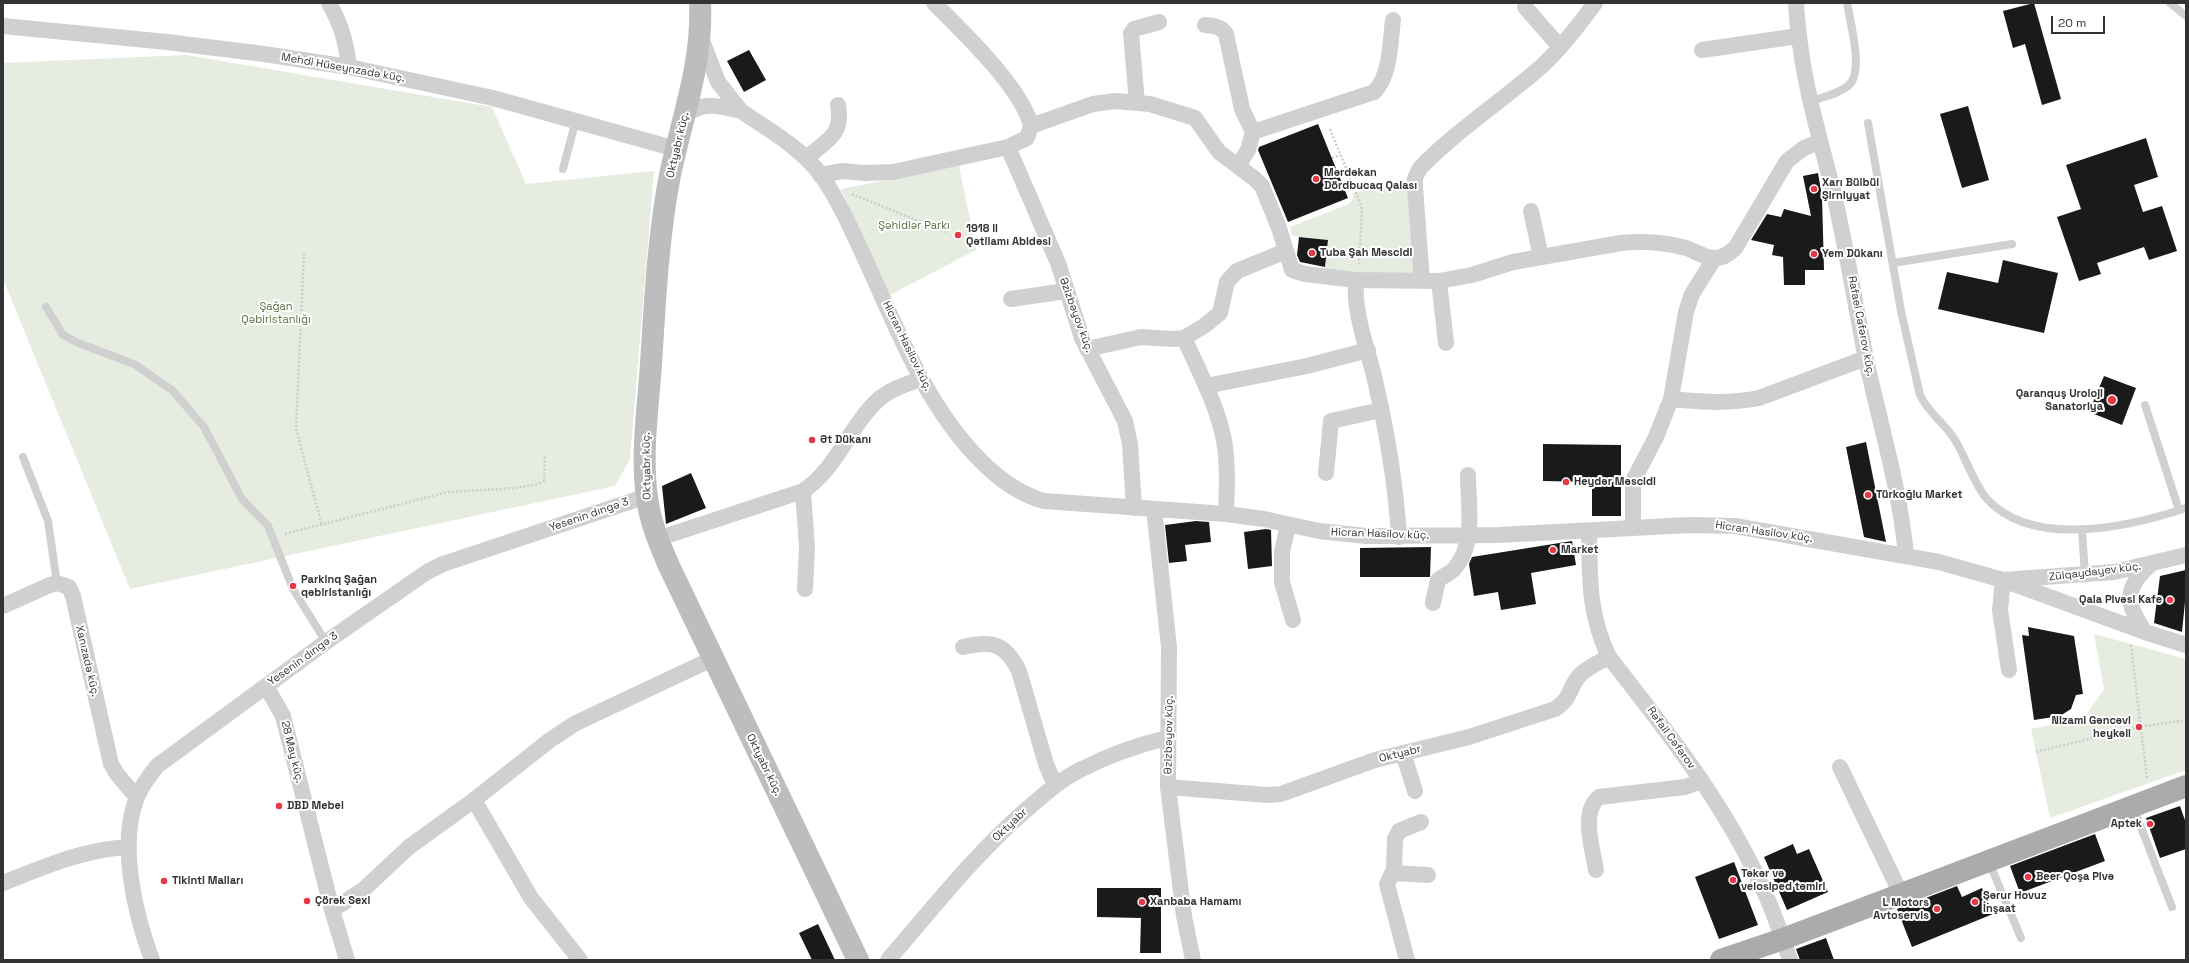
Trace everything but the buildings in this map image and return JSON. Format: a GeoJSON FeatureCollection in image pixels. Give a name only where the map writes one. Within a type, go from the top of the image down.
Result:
{"type":"FeatureCollection","features":[{"type":"Feature","properties":{"kind":"main road"},"geometry":{"type":"LineString","coordinates":[[1721,960],[1783,939],[2186,786]]}},
{"type":"Feature","properties":{"kind":"street"},"geometry":{"type":"LineString","coordinates":[[330,3],[341,24],[346,44],[349,68]]}},
{"type":"Feature","properties":{"kind":"street","name":"Oktyabr küç."},"geometry":{"type":"LineString","coordinates":[[700,3],[700,36],[691,88],[676,149],[663,222],[657,280],[646,425],[647,496],[650,515],[658,539],[712,659],[857,960]]}},
{"type":"Feature","properties":{"kind":"street"},"geometry":{"type":"LineString","coordinates":[[820,175],[843,171],[865,173],[893,172],[1008,147],[1027,138],[1031,126],[1026,111],[1003,76],[934,3]]}},
{"type":"Feature","properties":{"kind":"street"},"geometry":{"type":"LineString","coordinates":[[1422,281],[1415,187],[1415,178],[1420,168],[1480,114],[1542,66],[1560,47],[1595,3]]}},
{"type":"Feature","properties":{"kind":"street","name":"Rafael Cəfərov küç."},"geometry":{"type":"LineString","coordinates":[[1796,3],[1798,36],[1809,102],[1841,227],[1866,358],[1902,522],[1906,555]]}},
{"type":"Feature","properties":{"kind":"street"},"geometry":{"type":"LineString","coordinates":[[1525,7],[1560,47]]}},
{"type":"Feature","properties":{"kind":"street"},"geometry":{"type":"LineString","coordinates":[[1253,132],[1374,92],[1381,85],[1384,76],[1393,20]]}},
{"type":"Feature","properties":{"kind":"street"},"geometry":{"type":"LineString","coordinates":[[1137,103],[1131,34],[1134,29],[1159,22]]}},
{"type":"Feature","properties":{"kind":"street"},"geometry":{"type":"LineString","coordinates":[[1205,25],[1217,27],[1224,30],[1226,34],[1242,109],[1253,132],[1248,150],[1238,166]]}},
{"type":"Feature","properties":{"kind":"street","name":"Mehdi Hüseynzadə küç."},"geometry":{"type":"LineString","coordinates":[[3,26],[167,42],[264,54],[349,68],[485,96],[576,120],[676,149]]}},
{"type":"Feature","properties":{"kind":"street"},"geometry":{"type":"LineString","coordinates":[[700,36],[718,82],[741,110]]}},
{"type":"Feature","properties":{"kind":"street"},"geometry":{"type":"LineString","coordinates":[[1702,50],[1798,36]]}},
{"type":"Feature","properties":{"kind":"street"},"geometry":{"type":"LineString","coordinates":[[691,88],[702,81],[718,82]]}},
{"type":"Feature","properties":{"kind":"street"},"geometry":{"type":"LineString","coordinates":[[1031,126],[1092,104],[1115,102],[1137,103],[1195,118],[1219,152],[1255,178],[1262,186],[1279,228],[1290,266],[1297,272],[1356,280],[1439,281],[1462,278],[1502,264],[1605,245],[1637,242],[1674,245],[1714,258],[1729,254],[1736,247],[1787,161],[1804,148],[1819,142]]}},
{"type":"Feature","properties":{"kind":"street"},"geometry":{"type":"LineString","coordinates":[[684,116],[699,106],[706,105],[741,110]]}},
{"type":"Feature","properties":{"kind":"street"},"geometry":{"type":"LineString","coordinates":[[806,158],[833,136],[838,129],[841,117],[838,105]]}},
{"type":"Feature","properties":{"kind":"street","name":"Hicran Hasilov küç."},"geometry":{"type":"LineString","coordinates":[[741,110],[806,158],[820,175],[849,224],[921,379],[961,440],[988,468],[1020,492],[1044,501],[1226,514],[1341,534],[1399,536],[1468,535],[1589,531],[1713,524],[1735,526],[1906,555],[2002,580],[2145,632],[2186,645]]}},
{"type":"Feature","properties":{"kind":"street","name":"Əzizbəyov küç."},"geometry":{"type":"LineString","coordinates":[[1008,147],[1058,263],[1066,291],[1087,349],[1125,421],[1128,433],[1134,508]]}},
{"type":"Feature","properties":{"kind":"street"},"geometry":{"type":"LineString","coordinates":[[1531,211],[1541,257]]}},
{"type":"Feature","properties":{"kind":"street"},"geometry":{"type":"LineString","coordinates":[[1087,349],[1135,338],[1184,338],[1220,313],[1230,276],[1236,271],[1286,251]]}},
{"type":"Feature","properties":{"kind":"street"},"geometry":{"type":"LineString","coordinates":[[1633,528],[1633,482],[1656,437],[1671,399],[1686,312],[1692,294],[1714,258]]}},
{"type":"Feature","properties":{"kind":"street"},"geometry":{"type":"LineString","coordinates":[[1356,280],[1356,298],[1382,410],[1395,489],[1399,536]]}},
{"type":"Feature","properties":{"kind":"street"},"geometry":{"type":"LineString","coordinates":[[1439,281],[1446,343]]}},
{"type":"Feature","properties":{"kind":"street"},"geometry":{"type":"LineString","coordinates":[[1011,299],[1066,291]]}},
{"type":"Feature","properties":{"kind":"street"},"geometry":{"type":"LineString","coordinates":[[1184,338],[1206,386],[1224,440],[1227,478],[1226,514]]}},
{"type":"Feature","properties":{"kind":"street"},"geometry":{"type":"LineString","coordinates":[[1206,386],[1307,366],[1368,350]]}},
{"type":"Feature","properties":{"kind":"street"},"geometry":{"type":"LineString","coordinates":[[1671,399],[1719,403],[1759,398],[1866,358]]}},
{"type":"Feature","properties":{"kind":"street"},"geometry":{"type":"LineString","coordinates":[[658,539],[803,491],[814,484],[828,468],[880,398],[892,390],[921,379]]}},
{"type":"Feature","properties":{"kind":"street"},"geometry":{"type":"LineString","coordinates":[[1326,473],[1331,421],[1382,410]]}},
{"type":"Feature","properties":{"kind":"street"},"geometry":{"type":"LineString","coordinates":[[1433,603],[1438,580],[1455,569],[1461,559],[1468,535],[1468,474]]}},
{"type":"Feature","properties":{"kind":"street"},"geometry":{"type":"LineString","coordinates":[[803,491],[808,547],[805,589]]}},
{"type":"Feature","properties":{"kind":"street","name":"Yesenin dıngə 3"},"geometry":{"type":"LineString","coordinates":[[152,960],[136,901],[128,847],[129,828],[137,798],[141,787],[157,766],[326,642],[413,581],[443,564],[647,496]]}},
{"type":"Feature","properties":{"kind":"street","name":"Əzizbəyov küç."},"geometry":{"type":"LineString","coordinates":[[1154,509],[1169,647],[1170,698],[1167,738],[1168,787],[1184,916],[1193,960]]}},
{"type":"Feature","properties":{"kind":"street"},"geometry":{"type":"LineString","coordinates":[[1288,525],[1282,552],[1282,582],[1293,620]]}},
{"type":"Feature","properties":{"kind":"street","name":"Rəfail Cəfərov"},"geometry":{"type":"LineString","coordinates":[[1589,531],[1592,609],[1602,641],[1609,656],[1702,781],[1758,879],[1783,939],[1790,960]]}},
{"type":"Feature","properties":{"kind":"street","name":"Zülqaydayev küç."},"geometry":{"type":"LineString","coordinates":[[2002,580],[2086,575],[2150,565],[2186,555]]}},
{"type":"Feature","properties":{"kind":"street"},"geometry":{"type":"LineString","coordinates":[[2145,632],[2134,615],[2130,596],[2134,582],[2150,565]]}},
{"type":"Feature","properties":{"kind":"street"},"geometry":{"type":"LineString","coordinates":[[2002,580],[2000,610],[2009,670]]}},
{"type":"Feature","properties":{"kind":"street"},"geometry":{"type":"LineString","coordinates":[[3,606],[57,583]]}},
{"type":"Feature","properties":{"kind":"street","name":"Xanızadə küç."},"geometry":{"type":"LineString","coordinates":[[57,583],[69,587],[73,596],[111,764],[117,774],[137,798]]}},
{"type":"Feature","properties":{"kind":"street"},"geometry":{"type":"LineString","coordinates":[[962,647],[982,642],[990,643],[998,645],[1013,659],[1019,671],[1046,764],[1055,785]]}},
{"type":"Feature","properties":{"kind":"street","name":"Oktyabr"},"geometry":{"type":"LineString","coordinates":[[1168,787],[1267,795],[1281,794],[1375,760],[1469,737],[1555,709],[1564,703],[1570,695],[1580,675],[1609,656]]}},
{"type":"Feature","properties":{"kind":"street"},"geometry":{"type":"LineString","coordinates":[[332,910],[363,890],[409,847],[474,800],[550,740],[576,723],[712,659]]}},
{"type":"Feature","properties":{"kind":"street","name":"28 May küç."},"geometry":{"type":"LineString","coordinates":[[266,686],[283,716],[332,910],[347,960]]}},
{"type":"Feature","properties":{"kind":"street","name":"Oktyabr"},"geometry":{"type":"LineString","coordinates":[[888,960],[983,851],[1014,820],[1055,785],[1081,769],[1117,753],[1146,743],[1167,738]]}},
{"type":"Feature","properties":{"kind":"street"},"geometry":{"type":"LineString","coordinates":[[1403,752],[1415,791]]}},
{"type":"Feature","properties":{"kind":"street"},"geometry":{"type":"LineString","coordinates":[[1840,767],[1901,894]]}},
{"type":"Feature","properties":{"kind":"street"},"geometry":{"type":"LineString","coordinates":[[1596,870],[1589,824],[1589,810],[1593,802],[1599,797],[1685,787],[1702,781]]}},
{"type":"Feature","properties":{"kind":"street"},"geometry":{"type":"LineString","coordinates":[[474,800],[531,898],[580,960]]}},
{"type":"Feature","properties":{"kind":"street"},"geometry":{"type":"LineString","coordinates":[[1407,960],[1387,890],[1389,878],[1396,861],[1395,839],[1399,831],[1421,822]]}},
{"type":"Feature","properties":{"kind":"street"},"geometry":{"type":"LineString","coordinates":[[3,883],[79,854],[100,849],[128,847]]}},
{"type":"Feature","properties":{"kind":"street"},"geometry":{"type":"LineString","coordinates":[[1392,873],[1428,875]]}},
{"type":"Feature","properties":{"kind":"lane"},"geometry":{"type":"LineString","coordinates":[[1809,102],[1842,90],[1850,84],[1854,77],[1856,58],[1847,3]]}},
{"type":"Feature","properties":{"kind":"lane"},"geometry":{"type":"LineString","coordinates":[[2170,3],[2186,16]]}},
{"type":"Feature","properties":{"kind":"lane"},"geometry":{"type":"LineString","coordinates":[[563,170],[576,120]]}},
{"type":"Feature","properties":{"kind":"lane"},"geometry":{"type":"LineString","coordinates":[[1868,123],[1892,263],[1920,395],[1925,407],[1950,432],[1985,497],[1996,508],[2026,523],[2041,527],[2082,529],[2132,524],[2183,509],[2145,405]]}},
{"type":"Feature","properties":{"kind":"lane"},"geometry":{"type":"LineString","coordinates":[[1892,263],[2012,244]]}},
{"type":"Feature","properties":{"kind":"lane"},"geometry":{"type":"LineString","coordinates":[[46,307],[63,335],[78,343],[134,364],[172,390],[204,427],[242,499],[264,520],[274,537],[293,589],[326,642]]}},
{"type":"Feature","properties":{"kind":"lane"},"geometry":{"type":"LineString","coordinates":[[23,457],[48,521],[57,583]]}},
{"type":"Feature","properties":{"kind":"lane"},"geometry":{"type":"LineString","coordinates":[[2082,529],[2086,575]]}},
{"type":"Feature","properties":{"kind":"lane"},"geometry":{"type":"LineString","coordinates":[[2133,807],[2172,907]]}},
{"type":"Feature","properties":{"kind":"lane"},"geometry":{"type":"LineString","coordinates":[[1988,861],[2021,938]]}},
{"type":"Feature","properties":{"kind":"path"},"geometry":{"type":"LineString","coordinates":[[1330,129],[1362,212],[1356,280]]}},
{"type":"Feature","properties":{"kind":"path"},"geometry":{"type":"LineString","coordinates":[[1332,158],[1340,155]]}},
{"type":"Feature","properties":{"kind":"path"},"geometry":{"type":"LineString","coordinates":[[848,192],[946,232]]}},
{"type":"Feature","properties":{"kind":"path"},"geometry":{"type":"LineString","coordinates":[[304,253],[296,428],[322,526]]}},
{"type":"Feature","properties":{"kind":"path"},"geometry":{"type":"LineString","coordinates":[[274,537],[322,526],[448,492],[515,488],[538,484],[544,481],[545,455]]}},
{"type":"Feature","properties":{"kind":"path"},"geometry":{"type":"LineString","coordinates":[[2130,643],[2139,727],[2148,784]]}},
{"type":"Feature","properties":{"kind":"path"},"geometry":{"type":"LineString","coordinates":[[2036,752],[2139,727],[2186,720]]}},
{"type":"Feature","properties":{"kind":"green space","name":"Şağan Qəbiristanlığı"},"geometry":{"type":"Polygon","coordinates":[[[186,55],[492,107],[526,184],[654,171],[630,459],[615,486],[130,589],[3,279],[3,63],[186,55]]]}},
{"type":"Feature","properties":{"kind":"green space","name":"Şəhidlər Parkı"},"geometry":{"type":"Polygon","coordinates":[[[959,166],[976,250],[890,295],[841,189],[959,166]]]}},
{"type":"Feature","properties":{"kind":"green space"},"geometry":{"type":"Polygon","coordinates":[[[1402,179],[1409,190],[1415,273],[1408,276],[1325,271],[1328,240],[1292,236],[1290,227],[1349,204],[1353,199],[1353,193],[1402,179]]]}},
{"type":"Feature","properties":{"kind":"green space"},"geometry":{"type":"Polygon","coordinates":[[[2094,634],[2186,659],[2186,770],[2050,818],[2031,729],[2085,717],[2104,689],[2094,634]]]}},
{"type":"Feature","properties":{"kind":"place","name":"Mərdəkan Dördbucaq Qalası"},"geometry":{"type":"Point","coordinates":[1316,179]}},
{"type":"Feature","properties":{"kind":"place","name":"Xarı Bülbül Şirniyyat"},"geometry":{"type":"Point","coordinates":[1814,189]}},
{"type":"Feature","properties":{"kind":"place","name":"1918 il Qətliamı Abidəsi"},"geometry":{"type":"Point","coordinates":[958,235]}},
{"type":"Feature","properties":{"kind":"place","name":"Tuba Şah Məscidi"},"geometry":{"type":"Point","coordinates":[1312,253]}},
{"type":"Feature","properties":{"kind":"place","name":"Yem Dükanı"},"geometry":{"type":"Point","coordinates":[1814,254]}},
{"type":"Feature","properties":{"kind":"place","name":"Qaranquş Uroloji Sanatoriya"},"geometry":{"type":"Point","coordinates":[2112,400]}},
{"type":"Feature","properties":{"kind":"place","name":"Ət Dükanı"},"geometry":{"type":"Point","coordinates":[812,440]}},
{"type":"Feature","properties":{"kind":"place","name":"Heydər Məscidi"},"geometry":{"type":"Point","coordinates":[1566,482]}},
{"type":"Feature","properties":{"kind":"place","name":"Türkoğlu Market"},"geometry":{"type":"Point","coordinates":[1868,495]}},
{"type":"Feature","properties":{"kind":"place","name":"Market"},"geometry":{"type":"Point","coordinates":[1553,550]}},
{"type":"Feature","properties":{"kind":"place","name":"Parkinq Şağan qəbiristanlığı"},"geometry":{"type":"Point","coordinates":[293,586]}},
{"type":"Feature","properties":{"kind":"place","name":"Qala Pivəsi Kafe"},"geometry":{"type":"Point","coordinates":[2170,600]}},
{"type":"Feature","properties":{"kind":"place","name":"Nizami Gəncəvi heykəli"},"geometry":{"type":"Point","coordinates":[2139,727]}},
{"type":"Feature","properties":{"kind":"place","name":"DBD Mebel"},"geometry":{"type":"Point","coordinates":[279,806]}},
{"type":"Feature","properties":{"kind":"place","name":"Aptek"},"geometry":{"type":"Point","coordinates":[2150,824]}},
{"type":"Feature","properties":{"kind":"place","name":"Beer Qoşa Pivə"},"geometry":{"type":"Point","coordinates":[2028,877]}},
{"type":"Feature","properties":{"kind":"place","name":"Təkər və velosiped təmiri"},"geometry":{"type":"Point","coordinates":[1733,880]}},
{"type":"Feature","properties":{"kind":"place","name":"Tikinti Malları"},"geometry":{"type":"Point","coordinates":[164,881]}},
{"type":"Feature","properties":{"kind":"place","name":"Çörək Sexi"},"geometry":{"type":"Point","coordinates":[307,901]}},
{"type":"Feature","properties":{"kind":"place","name":"Xanbaba Hamamı"},"geometry":{"type":"Point","coordinates":[1142,902]}},
{"type":"Feature","properties":{"kind":"place","name":"Şərur Hovuz İnşaat"},"geometry":{"type":"Point","coordinates":[1975,902]}},
{"type":"Feature","properties":{"kind":"place","name":"L Motors Avtoservis"},"geometry":{"type":"Point","coordinates":[1937,909]}}]}
